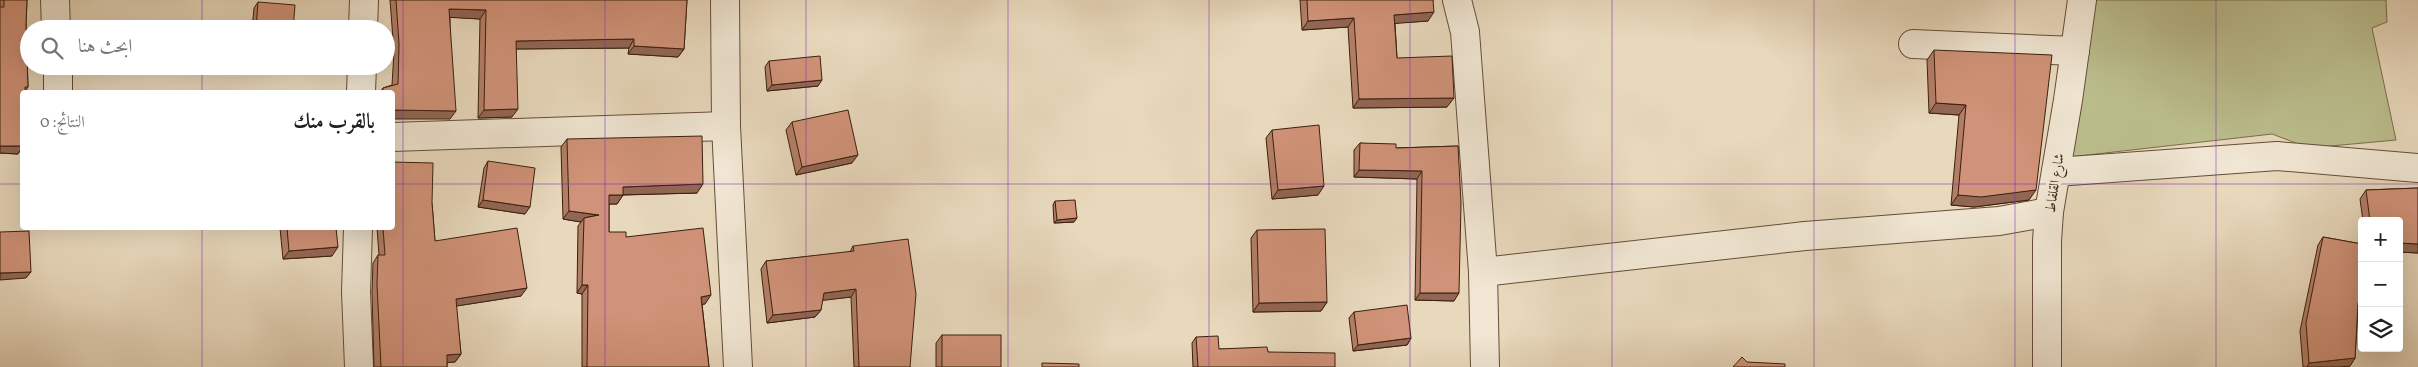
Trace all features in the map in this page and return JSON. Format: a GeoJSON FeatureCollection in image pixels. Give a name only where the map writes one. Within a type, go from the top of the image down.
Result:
{"type":"FeatureCollection","features":[{"type":"Feature","properties":{"kind":"street"},"geometry":{"type":"LineString","coordinates":[[55,0],[56,20]]}},
{"type":"Feature","properties":{"kind":"street"},"geometry":{"type":"LineString","coordinates":[[363,20],[364,0]]}},
{"type":"Feature","properties":{"kind":"street"},"geometry":{"type":"LineString","coordinates":[[725,0],[726,126],[738,367]]}},
{"type":"Feature","properties":{"kind":"street"},"geometry":{"type":"LineString","coordinates":[[1456,0],[1465,32],[1483,272],[1485,367]]}},
{"type":"Feature","properties":{"kind":"street","name":"شارع القلفاط"},"geometry":{"type":"LineString","coordinates":[[2047,367],[2047,241],[2049,212],[2082,0]]}},
{"type":"Feature","properties":{"kind":"street"},"geometry":{"type":"LineString","coordinates":[[1913,44],[2075,51]]}},
{"type":"Feature","properties":{"kind":"street"},"geometry":{"type":"LineString","coordinates":[[58,75],[58,90]]}},
{"type":"Feature","properties":{"kind":"street"},"geometry":{"type":"LineString","coordinates":[[361,90],[362,75]]}},
{"type":"Feature","properties":{"kind":"street"},"geometry":{"type":"LineString","coordinates":[[395,137],[726,126]]}},
{"type":"Feature","properties":{"kind":"street"},"geometry":{"type":"LineString","coordinates":[[2056,172],[2277,156],[2418,168]]}},
{"type":"Feature","properties":{"kind":"street"},"geometry":{"type":"LineString","coordinates":[[1483,272],[1805,236],[1999,222],[2049,212]]}},
{"type":"Feature","properties":{"kind":"street"},"geometry":{"type":"LineString","coordinates":[[358,230],[356,292],[359,367]]}},
{"type":"Feature","properties":{"kind":"green space"},"geometry":{"type":"Polygon","coordinates":[[[2092,0],[2386,0],[2387,22],[2372,28],[2396,140],[2309,148],[2272,134],[2070,157],[2092,0]]]}},
{"type":"Feature","properties":{"kind":"building"},"geometry":{"type":"Polygon","coordinates":[[[4,0],[27,0],[26,20],[20,20],[20,75],[28,75],[28,87],[25,87],[25,90],[20,90],[20,146],[0,146],[0,7],[4,7],[4,0]]]}},
{"type":"Feature","properties":{"kind":"building"},"geometry":{"type":"Polygon","coordinates":[[[396,0],[687,0],[684,49],[634,46],[634,39],[516,41],[518,109],[484,110],[486,10],[449,9],[456,111],[395,110],[395,90],[383,90],[383,88],[398,84],[399,44],[396,0]]]}},
{"type":"Feature","properties":{"kind":"building"},"geometry":{"type":"Polygon","coordinates":[[[1307,0],[1433,0],[1434,12],[1394,15],[1397,58],[1452,56],[1454,98],[1359,99],[1354,18],[1308,21],[1307,0]]]}},
{"type":"Feature","properties":{"kind":"building"},"geometry":{"type":"Polygon","coordinates":[[[258,2],[295,5],[294,20],[257,20],[258,2]]]}},
{"type":"Feature","properties":{"kind":"building"},"geometry":{"type":"Polygon","coordinates":[[[1934,50],[2052,55],[2036,190],[1981,197],[1958,195],[1966,105],[1936,103],[1934,50]]]}},
{"type":"Feature","properties":{"kind":"building"},"geometry":{"type":"Polygon","coordinates":[[[820,56],[822,80],[772,85],[769,61],[820,56]]]}},
{"type":"Feature","properties":{"kind":"building"},"geometry":{"type":"Polygon","coordinates":[[[848,110],[858,155],[802,167],[792,122],[848,110]]]}},
{"type":"Feature","properties":{"kind":"building"},"geometry":{"type":"Polygon","coordinates":[[[1319,125],[1324,186],[1278,190],[1272,130],[1319,125]]]}},
{"type":"Feature","properties":{"kind":"building"},"geometry":{"type":"Polygon","coordinates":[[[702,136],[703,184],[623,187],[623,195],[609,195],[609,232],[626,232],[626,237],[703,228],[711,295],[701,297],[709,367],[587,367],[588,285],[582,285],[584,218],[599,215],[569,211],[567,139],[702,136]]]}},
{"type":"Feature","properties":{"kind":"building"},"geometry":{"type":"Polygon","coordinates":[[[1360,143],[1396,144],[1396,148],[1458,146],[1461,203],[1459,293],[1420,293],[1422,171],[1359,170],[1360,143]]]}},
{"type":"Feature","properties":{"kind":"building"},"geometry":{"type":"Polygon","coordinates":[[[488,161],[535,168],[530,207],[483,200],[488,161]]]}},
{"type":"Feature","properties":{"kind":"building"},"geometry":{"type":"Polygon","coordinates":[[[395,162],[433,163],[432,203],[435,241],[517,228],[527,288],[456,299],[461,354],[447,355],[447,367],[381,367],[377,284],[378,255],[385,255],[383,230],[395,230],[395,162]]]}},
{"type":"Feature","properties":{"kind":"building"},"geometry":{"type":"Polygon","coordinates":[[[2418,188],[2418,244],[2403,243],[2403,217],[2369,217],[2366,190],[2418,188]]]}},
{"type":"Feature","properties":{"kind":"building"},"geometry":{"type":"Polygon","coordinates":[[[1075,200],[1077,218],[1057,220],[1055,201],[1075,200]]]}},
{"type":"Feature","properties":{"kind":"building"},"geometry":{"type":"Polygon","coordinates":[[[1325,229],[1327,302],[1259,303],[1257,230],[1325,229]]]}},
{"type":"Feature","properties":{"kind":"building"},"geometry":{"type":"Polygon","coordinates":[[[287,230],[336,230],[338,247],[289,251],[287,230]]]}},
{"type":"Feature","properties":{"kind":"building"},"geometry":{"type":"Polygon","coordinates":[[[29,231],[31,272],[0,273],[0,232],[29,231]]]}},
{"type":"Feature","properties":{"kind":"building"},"geometry":{"type":"Polygon","coordinates":[[[2323,237],[2358,243],[2358,303],[2355,358],[2309,363],[2306,323],[2323,237]]]}},
{"type":"Feature","properties":{"kind":"building"},"geometry":{"type":"Polygon","coordinates":[[[908,239],[916,294],[910,367],[859,367],[856,289],[824,293],[821,310],[773,315],[766,261],[854,251],[853,246],[908,239]]]}},
{"type":"Feature","properties":{"kind":"building"},"geometry":{"type":"Polygon","coordinates":[[[1407,305],[1411,338],[1358,345],[1354,312],[1407,305]]]}},
{"type":"Feature","properties":{"kind":"building"},"geometry":{"type":"Polygon","coordinates":[[[942,335],[1001,335],[1001,367],[942,367],[942,335]]]}},
{"type":"Feature","properties":{"kind":"building"},"geometry":{"type":"Polygon","coordinates":[[[1218,336],[1219,349],[1267,347],[1268,352],[1335,353],[1335,367],[1198,367],[1196,337],[1218,336]]]}},
{"type":"Feature","properties":{"kind":"building"},"geometry":{"type":"Polygon","coordinates":[[[1742,357],[1747,362],[1785,364],[1785,367],[1733,367],[1742,357]]]}},
{"type":"Feature","properties":{"kind":"building"},"geometry":{"type":"Polygon","coordinates":[[[1042,363],[1079,364],[1079,367],[1042,367],[1042,363]]]}}]}
